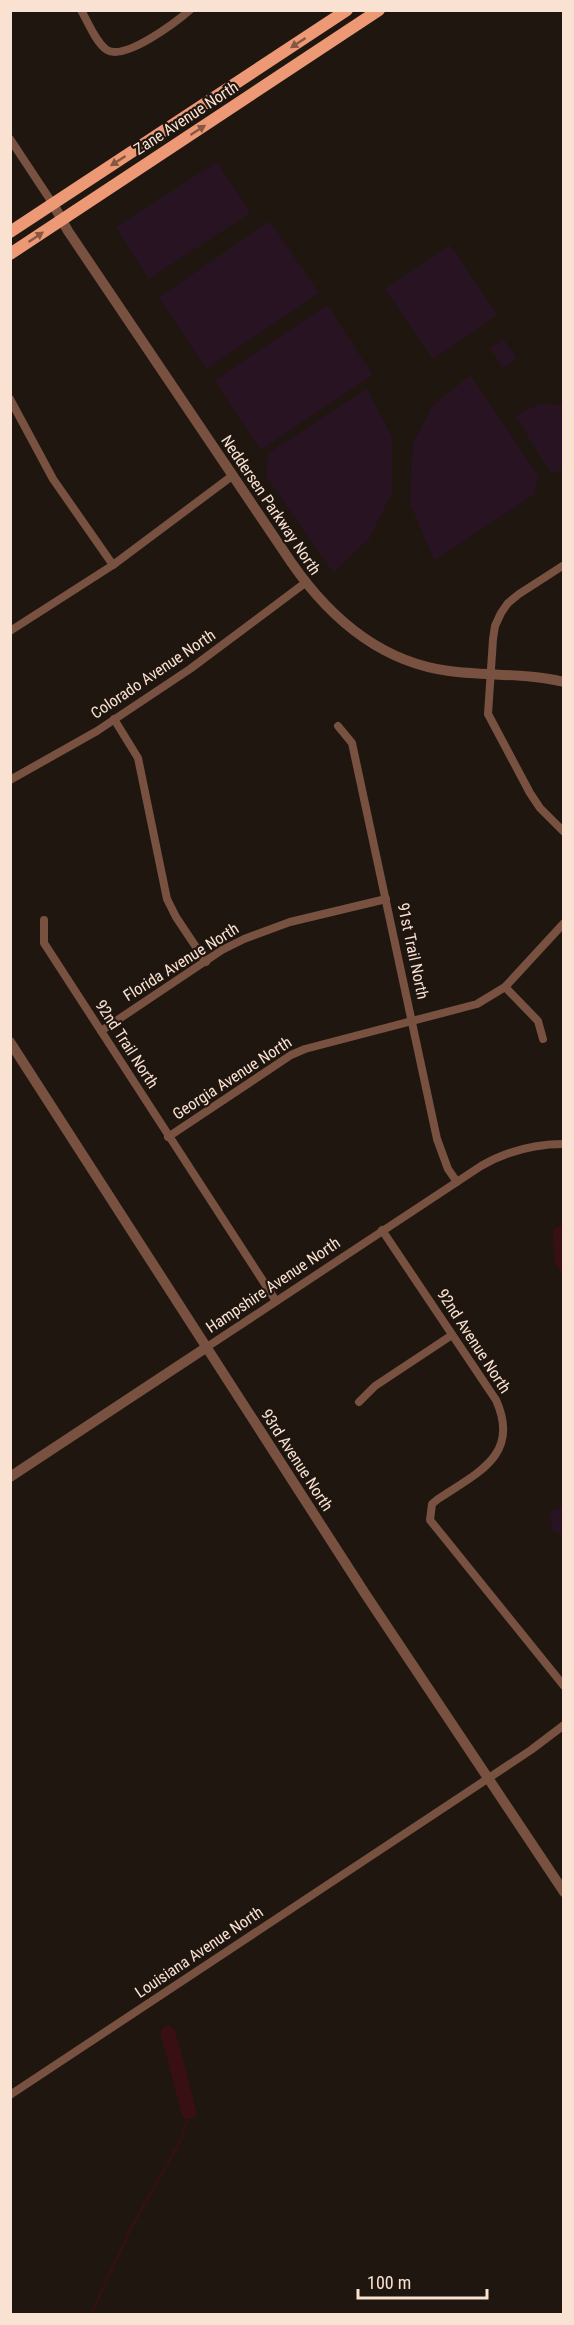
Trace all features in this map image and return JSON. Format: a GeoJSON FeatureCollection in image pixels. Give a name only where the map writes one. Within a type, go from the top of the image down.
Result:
{"type":"FeatureCollection","features":[{"type":"Feature","properties":{"kind":"main road","name":"Zane Avenue North"},"geometry":{"type":"LineString","coordinates":[[10,232],[347,10]]}},
{"type":"Feature","properties":{"kind":"main road","name":"Zane Avenue North"},"geometry":{"type":"LineString","coordinates":[[10,254],[379,10]]}},
{"type":"Feature","properties":{"kind":"street"},"geometry":{"type":"LineString","coordinates":[[81,10],[100,43],[106,50],[114,53],[130,50],[190,10]]}},
{"type":"Feature","properties":{"kind":"street"},"geometry":{"type":"LineString","coordinates":[[10,139],[52,204]]}},
{"type":"Feature","properties":{"kind":"street","name":"Neddersen Parkway North"},"geometry":{"type":"LineString","coordinates":[[52,204],[305,583],[336,617],[386,652],[425,666],[448,671],[564,682]]}},
{"type":"Feature","properties":{"kind":"street"},"geometry":{"type":"LineString","coordinates":[[10,399],[53,479],[113,565]]}},
{"type":"Feature","properties":{"kind":"street"},"geometry":{"type":"LineString","coordinates":[[10,631],[113,565],[232,476]]}},
{"type":"Feature","properties":{"kind":"street"},"geometry":{"type":"LineString","coordinates":[[564,565],[519,594],[501,613],[495,627],[489,674],[488,714],[493,727],[540,808],[564,832]]}},
{"type":"Feature","properties":{"kind":"street","name":"Colorado Avenue North"},"geometry":{"type":"LineString","coordinates":[[10,780],[80,741],[208,657],[305,583]]}},
{"type":"Feature","properties":{"kind":"street"},"geometry":{"type":"LineString","coordinates":[[114,719],[138,758],[167,899],[176,917],[206,962]]}},
{"type":"Feature","properties":{"kind":"street","name":"91st Trail North"},"geometry":{"type":"LineString","coordinates":[[339,726],[352,743],[437,1139],[445,1162],[458,1182]]}},
{"type":"Feature","properties":{"kind":"street","name":"Florida Avenue North"},"geometry":{"type":"LineString","coordinates":[[101,1031],[244,939],[266,929],[386,899]]}},
{"type":"Feature","properties":{"kind":"street","name":"92nd Trail North"},"geometry":{"type":"LineString","coordinates":[[44,920],[44,943],[276,1300]]}},
{"type":"Feature","properties":{"kind":"street","name":"Georgia Avenue North"},"geometry":{"type":"LineString","coordinates":[[168,1137],[298,1052],[320,1044],[477,1004],[504,987],[564,923]]}},
{"type":"Feature","properties":{"kind":"street"},"geometry":{"type":"LineString","coordinates":[[504,987],[538,1021],[543,1039]]}},
{"type":"Feature","properties":{"kind":"street","name":"93rd Avenue North"},"geometry":{"type":"LineString","coordinates":[[10,1042],[360,1585],[564,1892]]}},
{"type":"Feature","properties":{"kind":"street","name":"Hampshire Avenue North"},"geometry":{"type":"LineString","coordinates":[[10,1477],[382,1230],[497,1157],[533,1145],[564,1144]]}},
{"type":"Feature","properties":{"kind":"street","name":"92nd Avenue North"},"geometry":{"type":"LineString","coordinates":[[382,1230],[496,1400],[504,1425],[499,1451],[491,1462],[432,1504],[430,1520],[564,1686]]}},
{"type":"Feature","properties":{"kind":"street"},"geometry":{"type":"LineString","coordinates":[[359,1402],[375,1386],[452,1335]]}},
{"type":"Feature","properties":{"kind":"street"},"geometry":{"type":"LineString","coordinates":[[488,1778],[564,1725]]}},
{"type":"Feature","properties":{"kind":"street","name":"Louisiana Avenue North"},"geometry":{"type":"LineString","coordinates":[[10,2095],[488,1778]]}},
{"type":"Feature","properties":{"kind":"shaded area"},"geometry":{"type":"Polygon","coordinates":[[[217,162],[250,213],[149,279],[116,227],[217,162]]]}},
{"type":"Feature","properties":{"kind":"shaded area"},"geometry":{"type":"Polygon","coordinates":[[[270,221],[319,293],[207,369],[159,297],[270,221]]]}},
{"type":"Feature","properties":{"kind":"shaded area"},"geometry":{"type":"Polygon","coordinates":[[[450,245],[497,315],[433,359],[385,289],[450,245]]]}},
{"type":"Feature","properties":{"kind":"shaded area"},"geometry":{"type":"Polygon","coordinates":[[[327,305],[373,375],[261,450],[215,380],[327,305]]]}},
{"type":"Feature","properties":{"kind":"shaded area"},"geometry":{"type":"Polygon","coordinates":[[[504,339],[517,359],[503,368],[490,348],[504,339]]]}},
{"type":"Feature","properties":{"kind":"shaded area"},"geometry":{"type":"Polygon","coordinates":[[[470,375],[538,476],[534,495],[434,560],[410,504],[413,443],[432,406],[470,375]]]}},
{"type":"Feature","properties":{"kind":"shaded area"},"geometry":{"type":"Polygon","coordinates":[[[367,389],[392,437],[392,492],[369,539],[333,572],[266,476],[268,453],[367,389]]]}},
{"type":"Feature","properties":{"kind":"shaded area"},"geometry":{"type":"Polygon","coordinates":[[[539,404],[563,405],[563,469],[557,473],[550,471],[515,416],[539,404]]]}},
{"type":"Feature","properties":{"kind":"shaded area"},"geometry":{"type":"Polygon","coordinates":[[[564,1225],[563,1273],[555,1264],[553,1229],[564,1225]]]}},
{"type":"Feature","properties":{"kind":"shaded area"},"geometry":{"type":"Polygon","coordinates":[[[564,1508],[563,1535],[553,1531],[549,1516],[552,1510],[564,1508]]]}},
{"type":"Feature","properties":{"kind":"waterway"},"geometry":{"type":"LineString","coordinates":[[168,2033],[189,2112]]}},
{"type":"Feature","properties":{"kind":"waterway"},"geometry":{"type":"LineString","coordinates":[[91,2314],[131,2228],[182,2138],[189,2112]]}}]}
